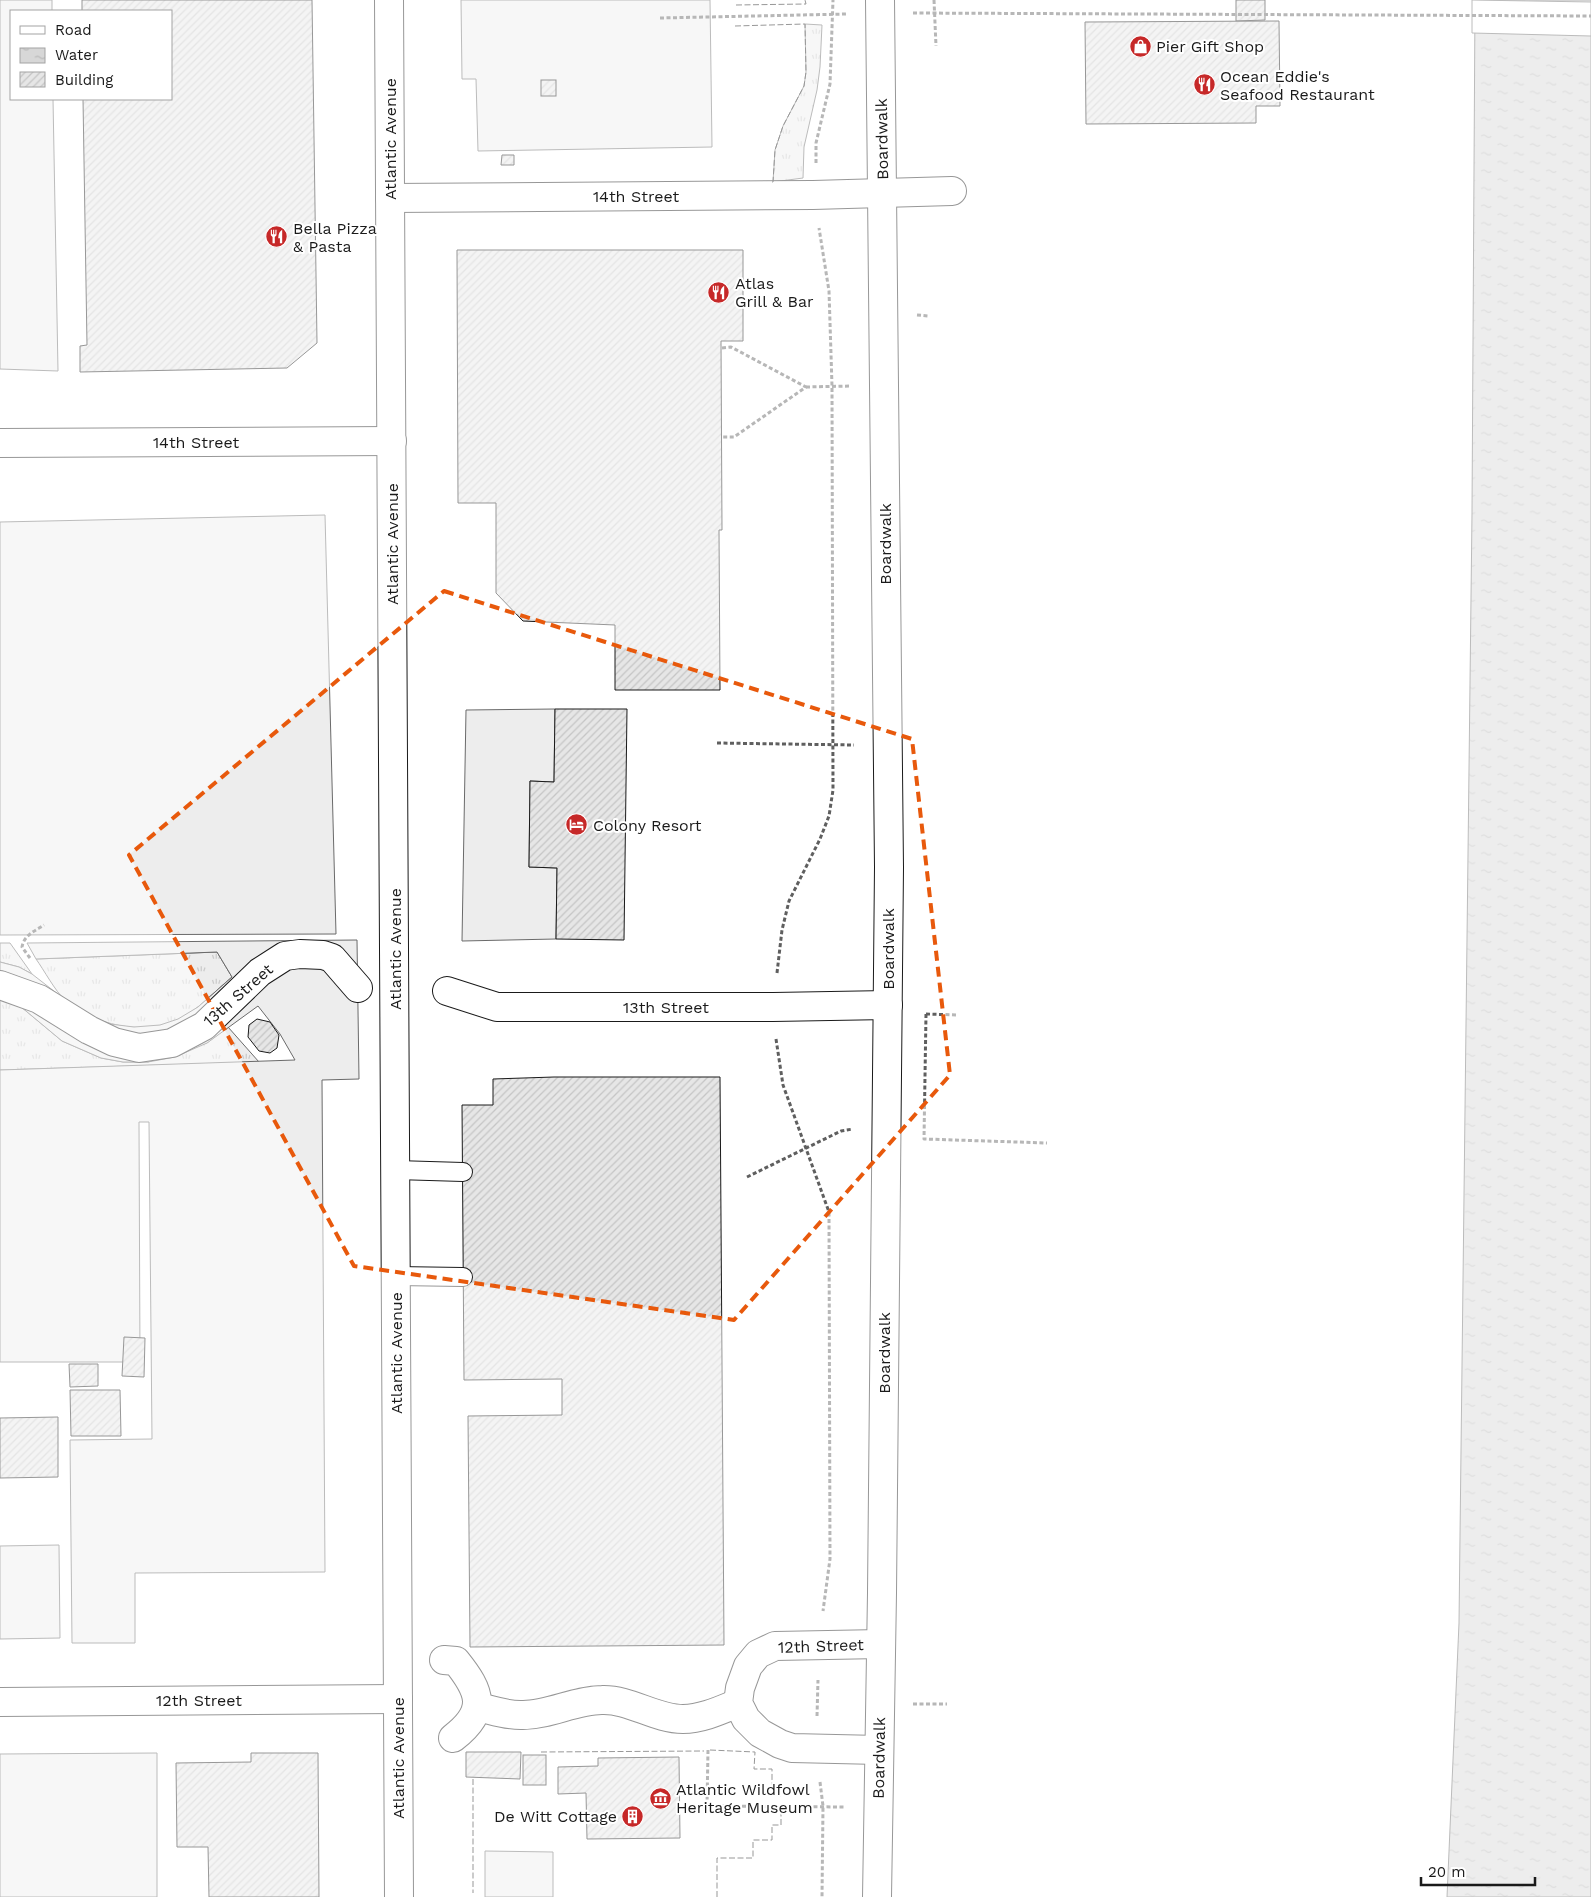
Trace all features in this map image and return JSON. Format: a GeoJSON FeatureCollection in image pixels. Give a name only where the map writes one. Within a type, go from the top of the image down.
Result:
{"type":"FeatureCollection","features":[{"type":"Feature","properties":{"kind":"street","name":"Atlantic Avenue"},"geometry":{"type":"LineString","coordinates":[[389,0],[399,1897]]}},
{"type":"Feature","properties":{"kind":"street","name":"Boardwalk"},"geometry":{"type":"LineString","coordinates":[[877,1897],[888,1006],[880,6]]}},
{"type":"Feature","properties":{"kind":"street","name":"14th Street"},"geometry":{"type":"LineString","coordinates":[[390,198],[813,195],[952,191]]}},
{"type":"Feature","properties":{"kind":"street","name":"14th Street"},"geometry":{"type":"LineString","coordinates":[[0,442],[392,441]]}},
{"type":"Feature","properties":{"kind":"street","name":"13th Street"},"geometry":{"type":"LineString","coordinates":[[0,985],[39,999],[89,1030],[114,1042],[139,1048],[172,1043],[204,1026],[260,972],[285,956],[300,954],[323,955],[332,958],[358,988]]}},
{"type":"Feature","properties":{"kind":"street","name":"13th Street"},"geometry":{"type":"LineString","coordinates":[[447,991],[497,1007],[773,1008],[888,1006]]}},
{"type":"Feature","properties":{"kind":"street","name":"12th Street"},"geometry":{"type":"LineString","coordinates":[[738,1704],[740,1688],[748,1666],[758,1654],[775,1646],[881,1644]]}},
{"type":"Feature","properties":{"kind":"street"},"geometry":{"type":"LineString","coordinates":[[444,1660],[456,1661],[470,1678],[478,1707],[473,1718],[453,1738]]}},
{"type":"Feature","properties":{"kind":"street","name":"12th Street"},"geometry":{"type":"LineString","coordinates":[[0,1702],[398,1699]]}},
{"type":"Feature","properties":{"kind":"street"},"geometry":{"type":"LineString","coordinates":[[478,1707],[522,1715],[603,1700],[623,1702],[673,1718],[694,1718],[738,1704],[746,1719],[760,1733],[792,1748],[879,1750]]}},
{"type":"Feature","properties":{"kind":"lane"},"geometry":{"type":"LineString","coordinates":[[396,1170],[462,1172]]}},
{"type":"Feature","properties":{"kind":"lane"},"geometry":{"type":"LineString","coordinates":[[396,1276],[464,1277]]}},
{"type":"Feature","properties":{"kind":"path"},"geometry":{"type":"LineString","coordinates":[[822,1897],[823,1806],[816,1749],[818,1645],[830,1559],[829,1212],[783,1085],[777,1053],[773,1008],[782,930],[789,901],[820,839],[829,816],[833,790],[832,386],[829,291],[813,195],[816,143],[830,84],[833,0]]}},
{"type":"Feature","properties":{"kind":"path"},"geometry":{"type":"LineString","coordinates":[[934,0],[936,46]]}},
{"type":"Feature","properties":{"kind":"path"},"geometry":{"type":"LineString","coordinates":[[660,18],[833,15],[880,6],[934,13],[1591,16]]}},
{"type":"Feature","properties":{"kind":"path"},"geometry":{"type":"LineString","coordinates":[[722,348],[731,347],[806,387],[884,385]]}},
{"type":"Feature","properties":{"kind":"path"},"geometry":{"type":"LineString","coordinates":[[722,436],[734,437],[806,387]]}},
{"type":"Feature","properties":{"kind":"path"},"geometry":{"type":"LineString","coordinates":[[717,743],[887,745]]}},
{"type":"Feature","properties":{"kind":"path"},"geometry":{"type":"LineString","coordinates":[[958,1014],[926,1014],[924,1139],[1047,1143]]}},
{"type":"Feature","properties":{"kind":"path"},"geometry":{"type":"LineString","coordinates":[[747,1177],[841,1131],[853,1128],[886,1130]]}},
{"type":"Feature","properties":{"kind":"path"},"geometry":{"type":"LineString","coordinates":[[914,1704],[947,1704]]}},
{"type":"Feature","properties":{"kind":"path"},"geometry":{"type":"LineString","coordinates":[[708,1714],[707,1806],[878,1808]]}},
{"type":"Feature","properties":{"kind":"highlighted area"},"geometry":{"type":"Polygon","coordinates":[[[444,591],[912,739],[950,1075],[734,1320],[354,1266],[129,855],[444,591]]]}},
{"type":"Feature","properties":{"kind":"green space"},"geometry":{"type":"Polygon","coordinates":[[[805,24],[822,25],[820,67],[817,90],[804,147],[803,178],[773,182],[775,150],[783,126],[804,86],[806,72],[805,24]]]}},
{"type":"Feature","properties":{"kind":"green space"},"geometry":{"type":"Polygon","coordinates":[[[0,943],[10,943],[32,974],[19,967],[0,962],[0,943]]]}},
{"type":"Feature","properties":{"kind":"green space"},"geometry":{"type":"Polygon","coordinates":[[[217,952],[232,977],[185,1016],[164,1025],[149,1027],[134,1027],[104,1022],[77,1009],[61,996],[36,959],[217,952]]]}},
{"type":"Feature","properties":{"kind":"green space"},"geometry":{"type":"Polygon","coordinates":[[[0,999],[20,1006],[62,1041],[101,1058],[123,1062],[148,1062],[207,1043],[228,1027],[259,1062],[0,1070],[0,999]]]}},
{"type":"Feature","properties":{"kind":"shaded area"},"geometry":{"type":"Polygon","coordinates":[[[0,0],[52,0],[52,10],[10,10],[10,100],[53,100],[58,371],[0,369],[0,0]]]}},
{"type":"Feature","properties":{"kind":"shaded area"},"geometry":{"type":"Polygon","coordinates":[[[461,0],[710,0],[712,147],[478,151],[476,79],[462,79],[461,0]]]}},
{"type":"Feature","properties":{"kind":"shaded area"},"geometry":{"type":"Polygon","coordinates":[[[325,515],[336,934],[0,935],[0,522],[325,515]]]}},
{"type":"Feature","properties":{"kind":"shaded area"},"geometry":{"type":"Polygon","coordinates":[[[555,709],[554,782],[530,781],[529,867],[557,868],[556,939],[462,941],[466,710],[555,709]]]}},
{"type":"Feature","properties":{"kind":"shaded area"},"geometry":{"type":"Polygon","coordinates":[[[357,940],[359,1079],[322,1080],[325,1572],[135,1573],[135,1643],[72,1643],[70,1440],[152,1439],[149,1122],[139,1122],[140,1362],[0,1362],[0,1070],[295,1060],[280,1034],[258,1006],[207,1043],[175,1057],[148,1062],[123,1062],[101,1058],[62,1041],[20,1006],[0,999],[0,962],[19,967],[32,974],[68,1002],[92,1017],[110,1024],[134,1027],[160,1025],[178,1019],[198,1007],[232,977],[217,952],[36,959],[27,943],[357,940]]]}},
{"type":"Feature","properties":{"kind":"shaded area"},"geometry":{"type":"Polygon","coordinates":[[[59,1545],[60,1638],[0,1639],[0,1546],[59,1545]]]}},
{"type":"Feature","properties":{"kind":"shaded area"},"geometry":{"type":"Polygon","coordinates":[[[157,1753],[157,1897],[0,1897],[0,1754],[157,1753]]]}},
{"type":"Feature","properties":{"kind":"shaded area"},"geometry":{"type":"Polygon","coordinates":[[[485,1851],[553,1852],[553,1897],[485,1897],[485,1851]]]}},
{"type":"Feature","properties":{"kind":"water"},"geometry":{"type":"Polygon","coordinates":[[[1475,0],[1591,0],[1591,1897],[1447,1897],[1459,1623],[1472,513],[1475,0]]]}},
{"type":"Feature","properties":{"kind":"pier"},"geometry":{"type":"Polygon","coordinates":[[[1472,0],[1591,2],[1591,36],[1472,33],[1472,0]]]}},
{"type":"Feature","properties":{"kind":"building"},"geometry":{"type":"Polygon","coordinates":[[[82,0],[312,0],[317,343],[287,368],[80,372],[80,346],[87,345],[83,100],[172,100],[172,10],[82,10],[82,0]]]}},
{"type":"Feature","properties":{"kind":"building"},"geometry":{"type":"Polygon","coordinates":[[[1236,0],[1265,0],[1265,20],[1236,21],[1236,0]]]}},
{"type":"Feature","properties":{"kind":"building"},"geometry":{"type":"Polygon","coordinates":[[[1279,21],[1280,106],[1256,106],[1256,123],[1086,124],[1085,22],[1279,21]]]}},
{"type":"Feature","properties":{"kind":"building"},"geometry":{"type":"Polygon","coordinates":[[[541,80],[556,80],[556,96],[541,96],[541,80]]]}},
{"type":"Feature","properties":{"kind":"building"},"geometry":{"type":"Polygon","coordinates":[[[502,155],[514,155],[514,165],[501,165],[502,155]]]}},
{"type":"Feature","properties":{"kind":"building"},"geometry":{"type":"Polygon","coordinates":[[[457,250],[743,250],[743,341],[721,341],[722,530],[719,530],[720,690],[615,690],[615,625],[523,621],[496,593],[496,503],[458,503],[457,250]]]}},
{"type":"Feature","properties":{"kind":"building","name":"Colony Resort"},"geometry":{"type":"Polygon","coordinates":[[[555,709],[627,709],[624,940],[556,939],[557,868],[529,867],[530,781],[554,782],[555,709]]]}},
{"type":"Feature","properties":{"kind":"building"},"geometry":{"type":"Polygon","coordinates":[[[257,1019],[270,1022],[279,1035],[277,1048],[270,1053],[259,1051],[248,1037],[249,1025],[257,1019]]]}},
{"type":"Feature","properties":{"kind":"building"},"geometry":{"type":"Polygon","coordinates":[[[720,1077],[724,1645],[470,1647],[468,1416],[562,1415],[562,1379],[464,1380],[462,1105],[493,1105],[493,1079],[720,1077]]]}},
{"type":"Feature","properties":{"kind":"building"},"geometry":{"type":"Polygon","coordinates":[[[124,1337],[145,1338],[144,1377],[122,1376],[124,1337]]]}},
{"type":"Feature","properties":{"kind":"building"},"geometry":{"type":"Polygon","coordinates":[[[69,1364],[98,1364],[98,1386],[70,1387],[69,1364]]]}},
{"type":"Feature","properties":{"kind":"building"},"geometry":{"type":"Polygon","coordinates":[[[70,1390],[120,1390],[121,1436],[71,1436],[70,1390]]]}},
{"type":"Feature","properties":{"kind":"building"},"geometry":{"type":"Polygon","coordinates":[[[58,1417],[58,1477],[0,1478],[0,1418],[58,1417]]]}},
{"type":"Feature","properties":{"kind":"building"},"geometry":{"type":"Polygon","coordinates":[[[466,1752],[521,1752],[520,1779],[466,1777],[466,1752]]]}},
{"type":"Feature","properties":{"kind":"building"},"geometry":{"type":"Polygon","coordinates":[[[251,1753],[318,1753],[319,1897],[209,1897],[208,1847],[177,1847],[176,1763],[251,1762],[251,1753]]]}},
{"type":"Feature","properties":{"kind":"building"},"geometry":{"type":"Polygon","coordinates":[[[523,1755],[546,1755],[546,1785],[523,1785],[523,1755]]]}},
{"type":"Feature","properties":{"kind":"building","name":"De Witt Cottage"},"geometry":{"type":"Polygon","coordinates":[[[679,1757],[680,1838],[587,1839],[586,1793],[558,1794],[558,1767],[598,1766],[598,1758],[679,1757]]]}},
{"type":"Feature","properties":{"kind":"fence"},"geometry":{"type":"LineString","coordinates":[[736,5],[806,4],[805,0]]}},
{"type":"Feature","properties":{"kind":"fence"},"geometry":{"type":"LineString","coordinates":[[735,26],[805,24],[806,72],[804,86],[783,126],[775,150],[773,182],[770,182]]}},
{"type":"Feature","properties":{"kind":"fence"},"geometry":{"type":"LineString","coordinates":[[710,1750],[755,1752],[754,1769],[772,1769],[772,1786],[781,1786],[780,1798]]}},
{"type":"Feature","properties":{"kind":"fence"},"geometry":{"type":"LineString","coordinates":[[541,1752],[704,1751]]}},
{"type":"Feature","properties":{"kind":"fence"},"geometry":{"type":"LineString","coordinates":[[473,1779],[473,1893]]}},
{"type":"Feature","properties":{"kind":"fence"},"geometry":{"type":"LineString","coordinates":[[717,1897],[717,1858],[753,1858],[753,1840],[772,1840],[772,1825],[781,1825],[781,1809]]}},
{"type":"Feature","properties":{"kind":"place","name":"Pier Gift Shop"},"geometry":{"type":"Point","coordinates":[1140,46]}},
{"type":"Feature","properties":{"kind":"place","name":"Ocean Eddie's Seafood Restaurant"},"geometry":{"type":"Point","coordinates":[1204,85]}},
{"type":"Feature","properties":{"kind":"place","name":"Bella Pizza & Pasta"},"geometry":{"type":"Point","coordinates":[277,237]}},
{"type":"Feature","properties":{"kind":"place","name":"Atlas Grill & Bar"},"geometry":{"type":"Point","coordinates":[719,292]}},
{"type":"Feature","properties":{"kind":"place","name":"Colony Resort"},"geometry":{"type":"Point","coordinates":[577,825]}},
{"type":"Feature","properties":{"kind":"place","name":"Atlantic Wildfowl Heritage Museum"},"geometry":{"type":"Point","coordinates":[660,1798]}},
{"type":"Feature","properties":{"kind":"place","name":"De Witt Cottage"},"geometry":{"type":"Point","coordinates":[633,1816]}}]}
